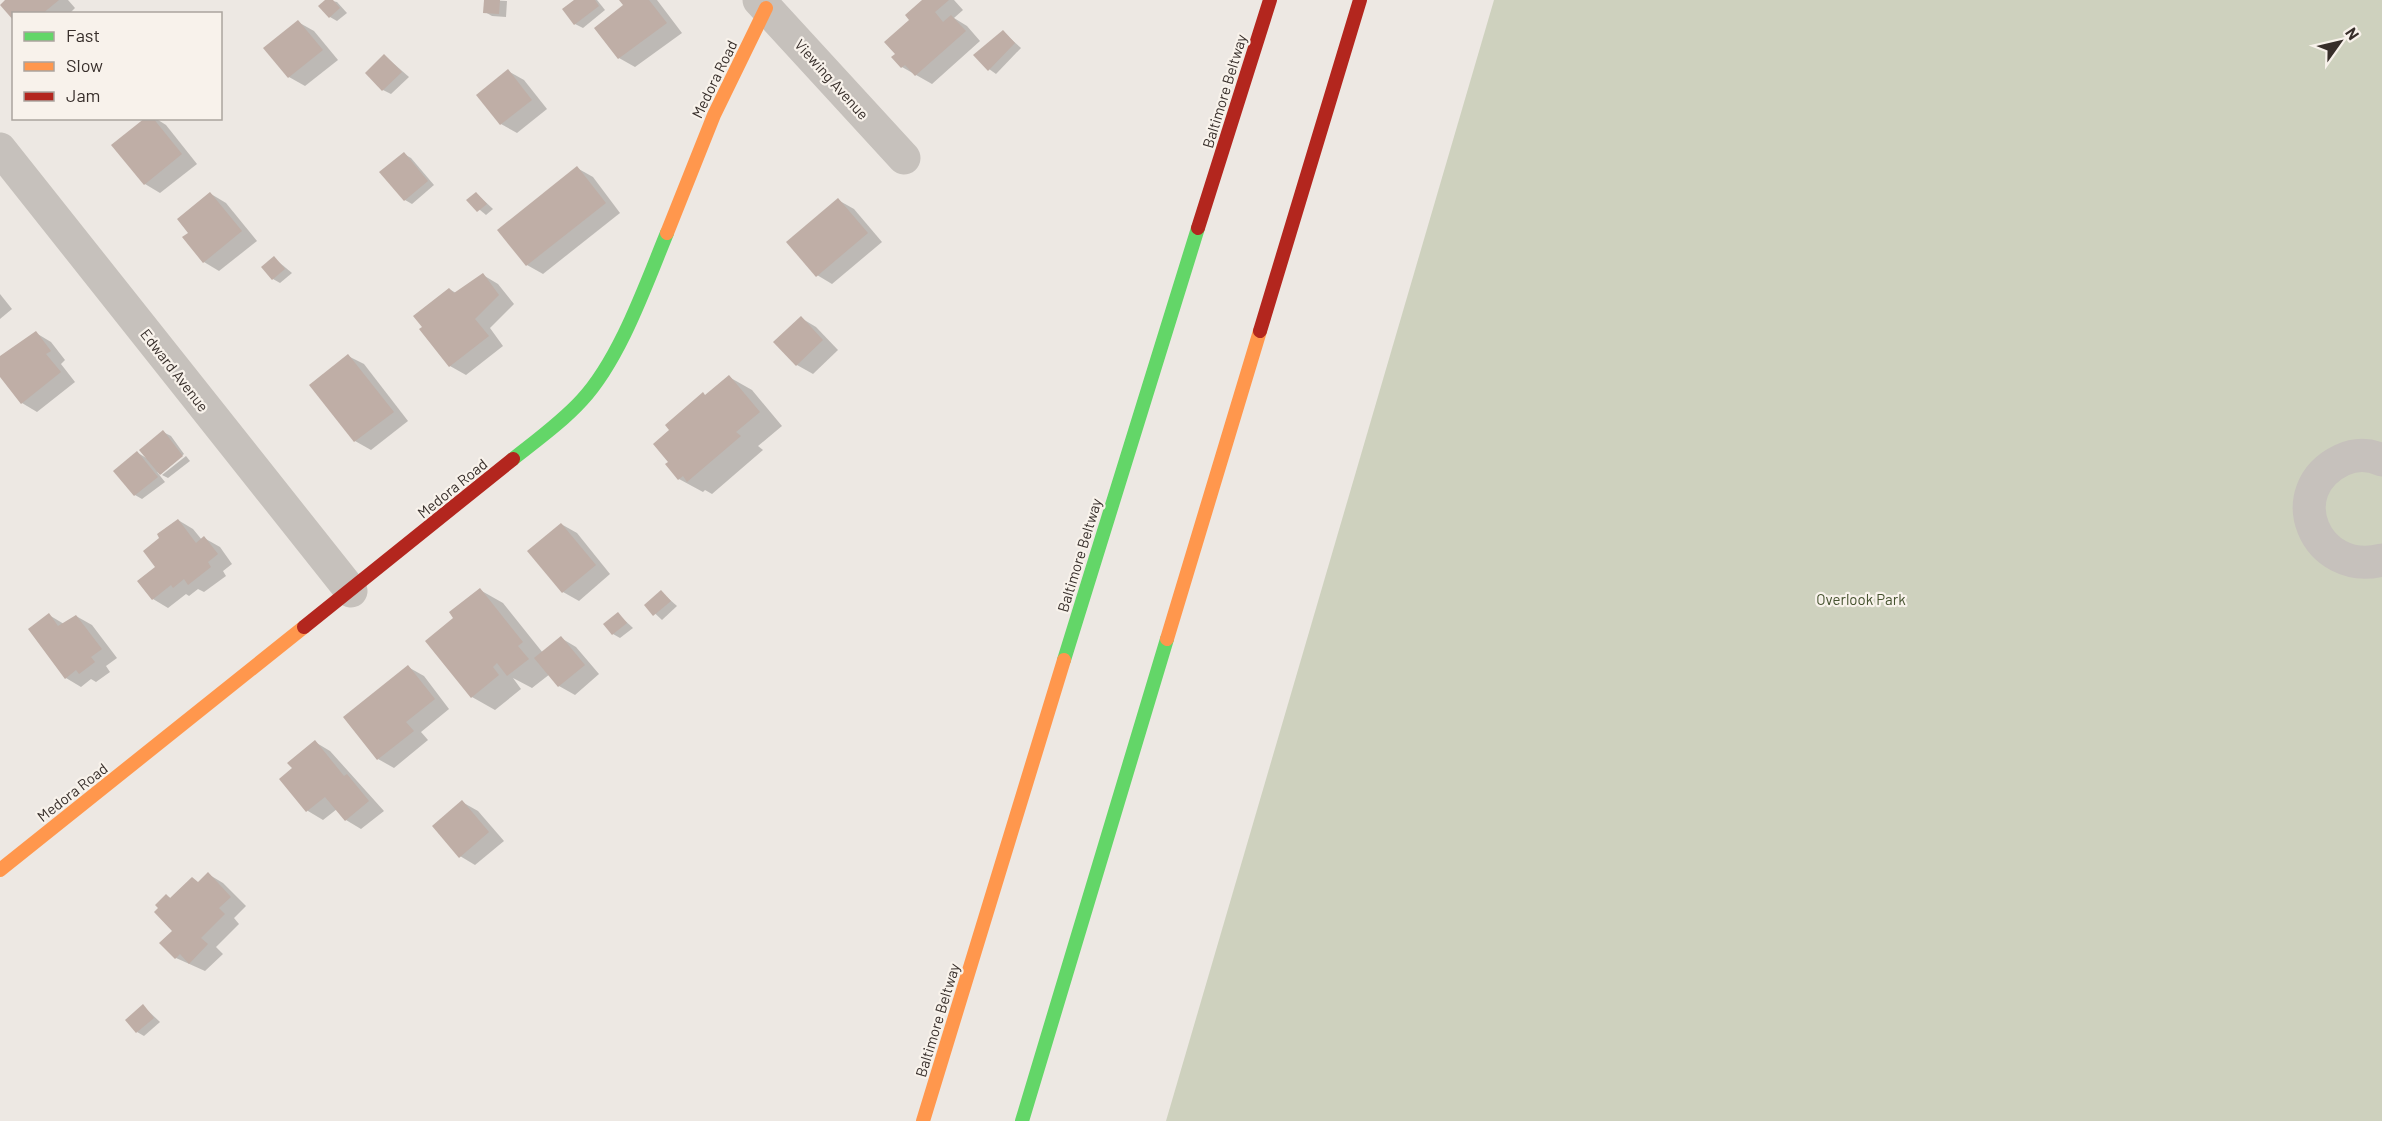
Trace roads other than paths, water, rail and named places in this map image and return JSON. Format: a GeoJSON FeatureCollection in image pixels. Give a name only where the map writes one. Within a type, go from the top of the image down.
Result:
{"type":"FeatureCollection","features":[{"type":"Feature","properties":{"kind":"main road","name":"Baltimore Beltway"},"geometry":{"type":"LineString","coordinates":[[923,1121],[1135,428],[1270,0]]}},
{"type":"Feature","properties":{"kind":"main road"},"geometry":{"type":"LineString","coordinates":[[1022,1121],[1360,0]]}},
{"type":"Feature","properties":{"kind":"main road","name":"Medora Road"},"geometry":{"type":"LineString","coordinates":[[0,870],[351,591],[556,425],[584,398],[605,367],[635,311],[714,116],[763,4]]}},
{"type":"Feature","properties":{"kind":"street","name":"Viewing Avenue"},"geometry":{"type":"LineString","coordinates":[[763,4],[904,158]]}},
{"type":"Feature","properties":{"kind":"street","name":"Edward Avenue"},"geometry":{"type":"LineString","coordinates":[[0,149],[351,591]]}},
{"type":"Feature","properties":{"kind":"street"},"geometry":{"type":"LineString","coordinates":[[2382,459],[2373,456],[2351,456],[2328,467],[2313,487],[2309,512],[2316,537],[2333,554],[2358,563],[2382,560]]}},
{"type":"Feature","properties":{"kind":"park label","name":"Overlook Park"},"geometry":{"type":"Point","coordinates":[1861,599]}}]}
